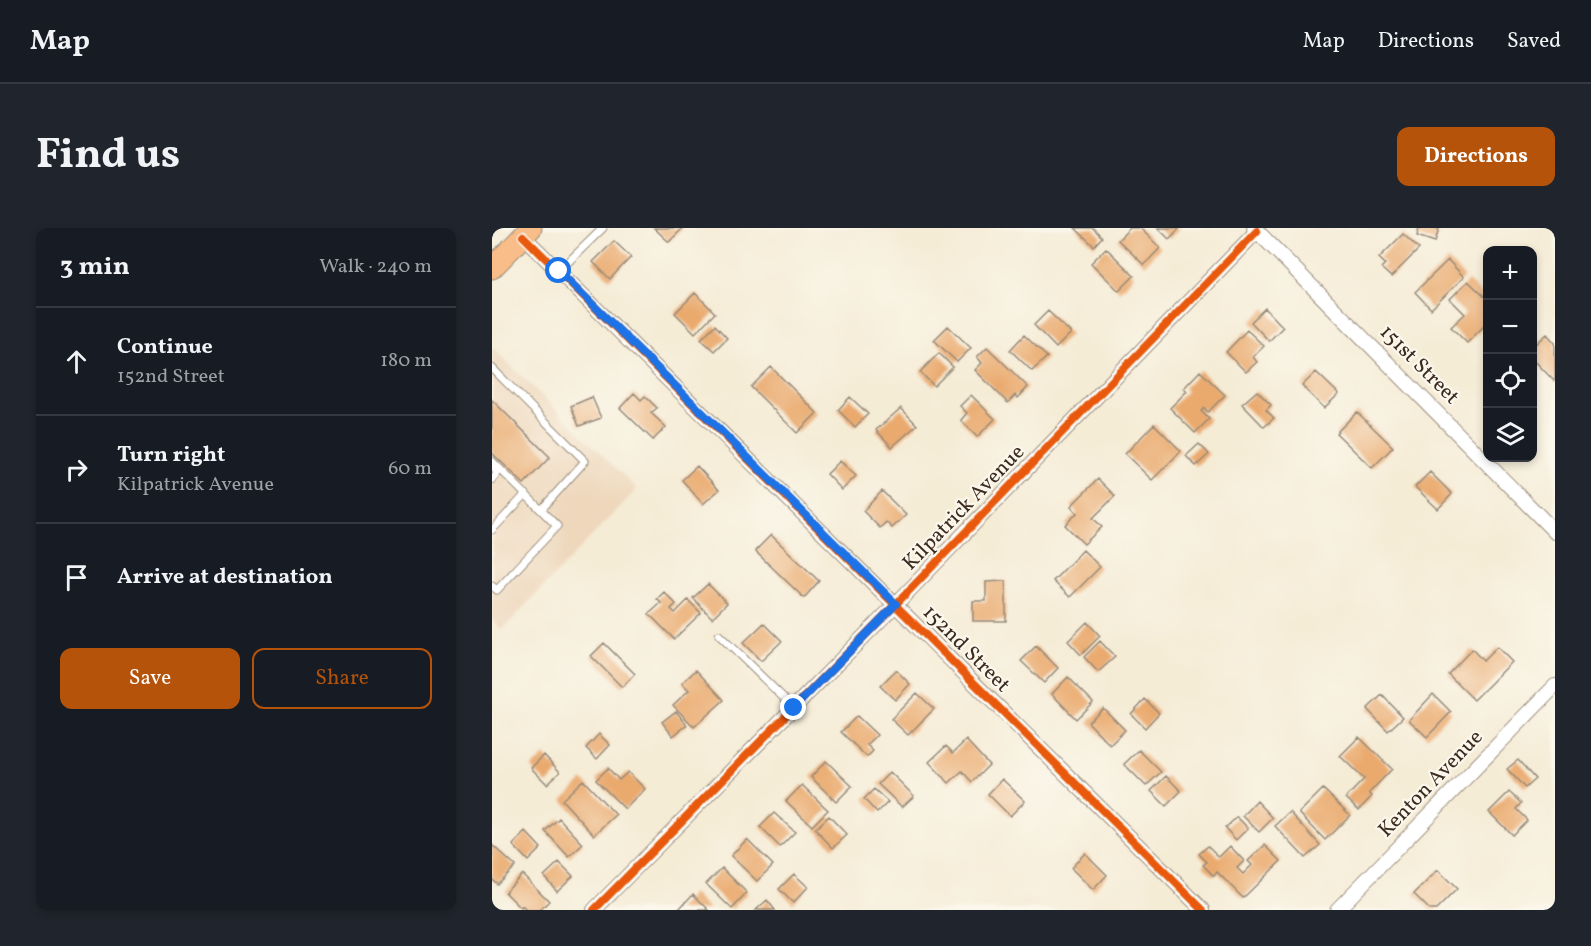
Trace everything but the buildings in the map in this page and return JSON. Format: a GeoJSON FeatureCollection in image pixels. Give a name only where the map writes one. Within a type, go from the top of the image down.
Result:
{"type":"FeatureCollection","features":[{"type":"Feature","properties":{"kind":"main road"},"geometry":{"type":"LineString","coordinates":[[492,268],[527,232]]}},
{"type":"Feature","properties":{"kind":"street","name":"151st Street"},"geometry":{"type":"LineString","coordinates":[[1255,230],[1555,532]]}},
{"type":"Feature","properties":{"kind":"street","name":"Kilpatrick Avenue"},"geometry":{"type":"LineString","coordinates":[[594,910],[896,604],[1255,230]]}},
{"type":"Feature","properties":{"kind":"street","name":"152nd Street"},"geometry":{"type":"LineString","coordinates":[[527,232],[559,271],[1203,910]]}},
{"type":"Feature","properties":{"kind":"street","name":"Kenton Avenue"},"geometry":{"type":"LineString","coordinates":[[1337,910],[1555,686]]}},
{"type":"Feature","properties":{"kind":"lane"},"geometry":{"type":"LineString","coordinates":[[559,271],[603,228]]}},
{"type":"Feature","properties":{"kind":"lane"},"geometry":{"type":"LineString","coordinates":[[492,368],[585,461],[542,510]]}},
{"type":"Feature","properties":{"kind":"lane"},"geometry":{"type":"LineString","coordinates":[[492,463],[557,526],[497,590],[492,586]]}},
{"type":"Feature","properties":{"kind":"lane"},"geometry":{"type":"LineString","coordinates":[[492,463],[497,474],[492,480]]}},
{"type":"Feature","properties":{"kind":"lane"},"geometry":{"type":"LineString","coordinates":[[492,530],[526,494]]}},
{"type":"Feature","properties":{"kind":"lane"},"geometry":{"type":"LineString","coordinates":[[719,634],[794,708]]}},
{"type":"Feature","properties":{"kind":"shaded area"},"geometry":{"type":"Polygon","coordinates":[[[492,347],[637,489],[502,630],[492,619],[492,347]]]}},
{"type":"Feature","properties":{"kind":"cycle path"},"geometry":{"type":"LineString","coordinates":[[594,910],[896,604],[1257,231]]}},
{"type":"Feature","properties":{"kind":"cycle path"},"geometry":{"type":"LineString","coordinates":[[523,236],[1203,910]]}},
{"type":"Feature","properties":{"kind":"route"},"geometry":{"type":"LineString","coordinates":[[559,271],[896,604],[794,708]]}}]}
